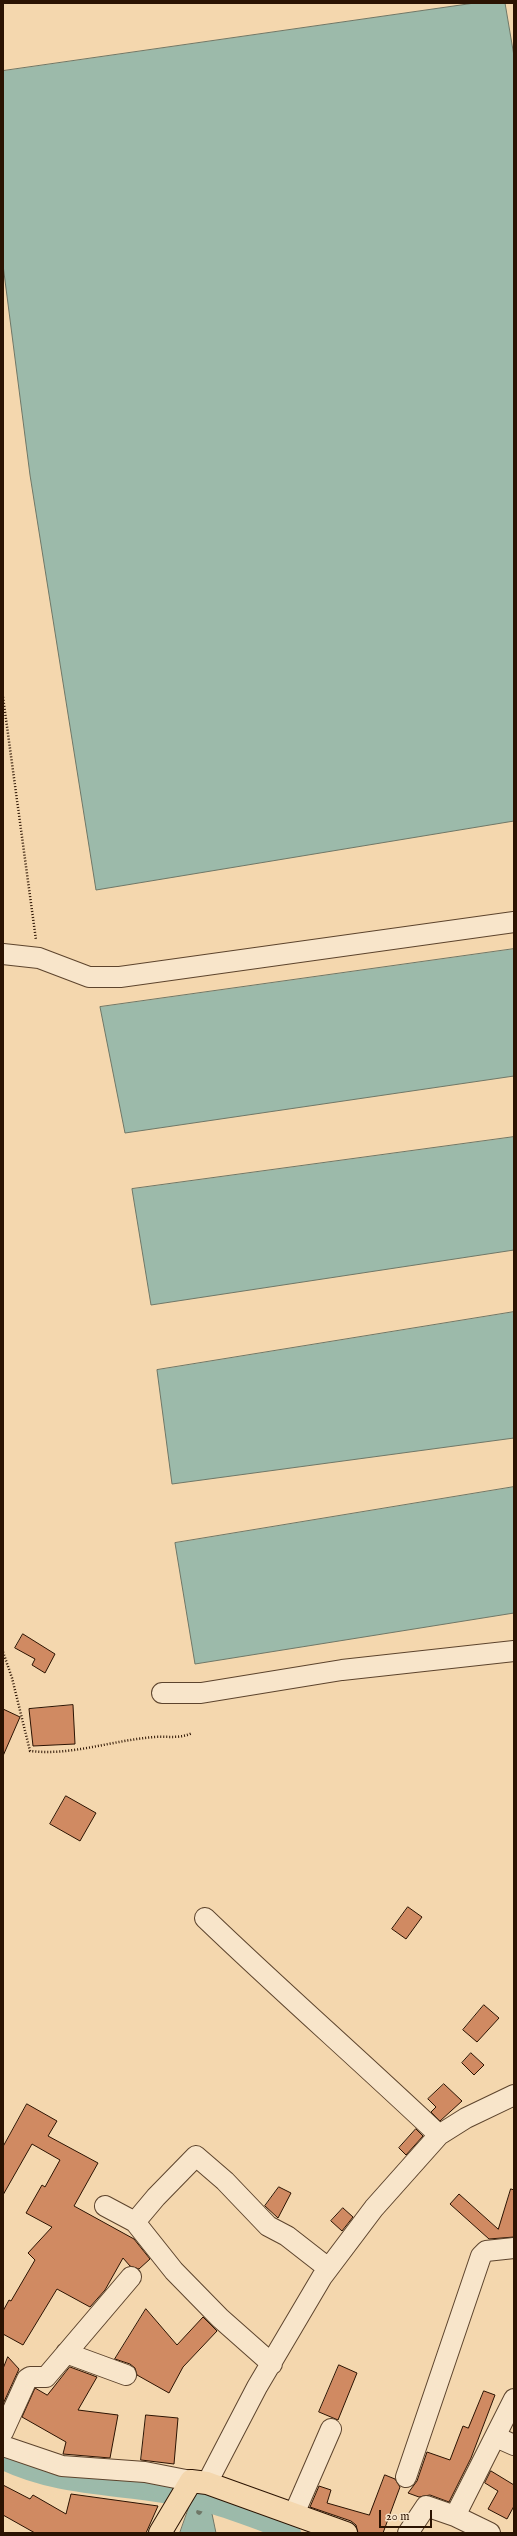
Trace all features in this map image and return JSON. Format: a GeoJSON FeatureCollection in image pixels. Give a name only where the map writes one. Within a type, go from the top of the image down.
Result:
{"type":"FeatureCollection","features":[{"type":"Feature","properties":{"kind":"main road"},"geometry":{"type":"LineString","coordinates":[[160,2533],[195,2484],[294,2514],[346,2533]]}},
{"type":"Feature","properties":{"kind":"street"},"geometry":{"type":"LineString","coordinates":[[3,954],[39,958],[89,977],[120,977],[514,922]]}},
{"type":"Feature","properties":{"kind":"street"},"geometry":{"type":"LineString","coordinates":[[162,1693],[201,1693],[342,1670],[514,1651]]}},
{"type":"Feature","properties":{"kind":"street"},"geometry":{"type":"LineString","coordinates":[[205,1918],[246,1958],[338,2039],[440,2135]]}},
{"type":"Feature","properties":{"kind":"street"},"geometry":{"type":"LineString","coordinates":[[3,2446],[62,2466],[145,2472],[195,2484],[272,2364],[328,2268],[374,2208],[440,2135],[466,2118],[514,2095]]}},
{"type":"Feature","properties":{"kind":"street"},"geometry":{"type":"LineString","coordinates":[[135,2222],[156,2197],[196,2156],[225,2181],[268,2226],[287,2236],[328,2268]]}},
{"type":"Feature","properties":{"kind":"street"},"geometry":{"type":"LineString","coordinates":[[105,2206],[135,2222],[174,2271],[220,2318],[272,2364]]}},
{"type":"Feature","properties":{"kind":"street"},"geometry":{"type":"LineString","coordinates":[[406,2477],[481,2256],[486,2251],[514,2248]]}},
{"type":"Feature","properties":{"kind":"street"},"geometry":{"type":"LineString","coordinates":[[3,2432],[27,2379],[30,2377],[46,2377],[131,2277]]}},
{"type":"Feature","properties":{"kind":"street"},"geometry":{"type":"LineString","coordinates":[[66,2353],[126,2375]]}},
{"type":"Feature","properties":{"kind":"street"},"geometry":{"type":"LineString","coordinates":[[455,2516],[514,2400]]}},
{"type":"Feature","properties":{"kind":"street"},"geometry":{"type":"LineString","coordinates":[[294,2514],[331,2429]]}},
{"type":"Feature","properties":{"kind":"street"},"geometry":{"type":"LineString","coordinates":[[496,2437],[514,2445]]}},
{"type":"Feature","properties":{"kind":"street"},"geometry":{"type":"LineString","coordinates":[[408,2533],[426,2506],[455,2516],[490,2533]]}},
{"type":"Feature","properties":{"kind":"path"},"geometry":{"type":"LineString","coordinates":[[3,697],[39,958]]}},
{"type":"Feature","properties":{"kind":"path"},"geometry":{"type":"LineString","coordinates":[[3,1652],[12,1678],[30,1750],[49,1753],[155,1737],[185,1736],[192,1734]]}},
{"type":"Feature","properties":{"kind":"shaded area"},"geometry":{"type":"Polygon","coordinates":[[[475,3],[505,3],[514,56],[514,821],[96,890],[30,475],[3,265],[3,71],[475,3]]]}},
{"type":"Feature","properties":{"kind":"shaded area"},"geometry":{"type":"Polygon","coordinates":[[[514,949],[514,1076],[125,1133],[100,1007],[514,949]]]}},
{"type":"Feature","properties":{"kind":"shaded area"},"geometry":{"type":"Polygon","coordinates":[[[514,1137],[514,1250],[151,1305],[132,1189],[514,1137]]]}},
{"type":"Feature","properties":{"kind":"shaded area"},"geometry":{"type":"Polygon","coordinates":[[[514,1312],[514,1438],[172,1484],[157,1370],[514,1312]]]}},
{"type":"Feature","properties":{"kind":"shaded area"},"geometry":{"type":"Polygon","coordinates":[[[514,1487],[514,1613],[195,1664],[175,1543],[514,1487]]]}},
{"type":"Feature","properties":{"kind":"shaded area"},"geometry":{"type":"Polygon","coordinates":[[[191,2502],[211,2509],[216,2533],[180,2533],[191,2502]]]}},
{"type":"Feature","properties":{"kind":"building"},"geometry":{"type":"Polygon","coordinates":[[[23,1634],[55,1654],[45,1673],[32,1665],[35,1659],[15,1648],[23,1634]]]}},
{"type":"Feature","properties":{"kind":"building"},"geometry":{"type":"Polygon","coordinates":[[[73,1705],[75,1744],[33,1746],[29,1709],[73,1705]]]}},
{"type":"Feature","properties":{"kind":"building"},"geometry":{"type":"Polygon","coordinates":[[[3,1709],[20,1717],[3,1756],[3,1709]]]}},
{"type":"Feature","properties":{"kind":"building"},"geometry":{"type":"Polygon","coordinates":[[[66,1796],[96,1813],[80,1841],[50,1824],[66,1796]]]}},
{"type":"Feature","properties":{"kind":"building"},"geometry":{"type":"Polygon","coordinates":[[[408,1907],[422,1917],[406,1939],[392,1929],[408,1907]]]}},
{"type":"Feature","properties":{"kind":"building"},"geometry":{"type":"Polygon","coordinates":[[[484,2005],[499,2018],[477,2042],[463,2030],[484,2005]]]}},
{"type":"Feature","properties":{"kind":"building"},"geometry":{"type":"Polygon","coordinates":[[[471,2053],[484,2065],[474,2075],[462,2063],[471,2053]]]}},
{"type":"Feature","properties":{"kind":"building"},"geometry":{"type":"Polygon","coordinates":[[[444,2084],[462,2101],[440,2121],[431,2112],[436,2107],[428,2099],[444,2084]]]}},
{"type":"Feature","properties":{"kind":"building"},"geometry":{"type":"Polygon","coordinates":[[[27,2104],[57,2121],[48,2136],[98,2163],[74,2206],[134,2239],[150,2259],[139,2269],[130,2266],[123,2258],[105,2290],[90,2307],[57,2289],[23,2345],[3,2334],[3,2311],[9,2300],[11,2301],[35,2260],[28,2253],[52,2227],[26,2213],[42,2185],[45,2187],[60,2160],[32,2144],[3,2195],[3,2147],[27,2104]]]}},
{"type":"Feature","properties":{"kind":"building"},"geometry":{"type":"Polygon","coordinates":[[[416,2129],[423,2136],[406,2155],[399,2148],[416,2129]]]}},
{"type":"Feature","properties":{"kind":"building"},"geometry":{"type":"Polygon","coordinates":[[[279,2187],[291,2193],[278,2218],[265,2206],[279,2187]]]}},
{"type":"Feature","properties":{"kind":"building"},"geometry":{"type":"Polygon","coordinates":[[[511,2189],[514,2190],[514,2237],[489,2239],[450,2204],[459,2194],[498,2229],[511,2189]]]}},
{"type":"Feature","properties":{"kind":"building"},"geometry":{"type":"Polygon","coordinates":[[[343,2208],[353,2217],[342,2231],[331,2221],[343,2208]]]}},
{"type":"Feature","properties":{"kind":"building"},"geometry":{"type":"Polygon","coordinates":[[[146,2309],[177,2345],[203,2317],[217,2331],[183,2367],[169,2393],[137,2375],[135,2368],[130,2364],[115,2359],[146,2309]]]}},
{"type":"Feature","properties":{"kind":"building"},"geometry":{"type":"Polygon","coordinates":[[[8,2357],[19,2369],[3,2404],[3,2369],[8,2357]]]}},
{"type":"Feature","properties":{"kind":"building"},"geometry":{"type":"Polygon","coordinates":[[[339,2365],[357,2373],[338,2420],[319,2412],[339,2365]]]}},
{"type":"Feature","properties":{"kind":"building"},"geometry":{"type":"Polygon","coordinates":[[[70,2367],[97,2377],[78,2410],[118,2415],[110,2458],[63,2454],[66,2442],[22,2417],[35,2388],[47,2395],[70,2367]]]}},
{"type":"Feature","properties":{"kind":"building"},"geometry":{"type":"Polygon","coordinates":[[[484,2391],[495,2395],[471,2458],[449,2502],[430,2495],[419,2497],[408,2493],[417,2481],[427,2452],[450,2460],[463,2426],[468,2428],[484,2391]]]}},
{"type":"Feature","properties":{"kind":"building"},"geometry":{"type":"Polygon","coordinates":[[[146,2415],[178,2418],[174,2464],[141,2460],[146,2415]]]}},
{"type":"Feature","properties":{"kind":"building"},"geometry":{"type":"Polygon","coordinates":[[[491,2471],[514,2485],[514,2506],[507,2519],[488,2509],[498,2491],[485,2483],[491,2471]]]}},
{"type":"Feature","properties":{"kind":"building"},"geometry":{"type":"Polygon","coordinates":[[[385,2475],[395,2479],[400,2487],[383,2533],[358,2533],[356,2525],[351,2521],[310,2507],[319,2486],[331,2490],[327,2503],[369,2515],[385,2475]]]}},
{"type":"Feature","properties":{"kind":"building"},"geometry":{"type":"Polygon","coordinates":[[[3,2485],[30,2499],[33,2495],[66,2514],[71,2494],[158,2506],[146,2533],[35,2533],[3,2515],[3,2485]]]}},
{"type":"Feature","properties":{"kind":"waterway"},"geometry":{"type":"LineString","coordinates":[[3,2461],[23,2469],[62,2480],[82,2484],[164,2494],[197,2501],[229,2510],[292,2533]]}},
{"type":"Feature","properties":{"kind":"waterway"},"geometry":{"type":"LineString","coordinates":[[199,2512],[205,2502]]}}]}
